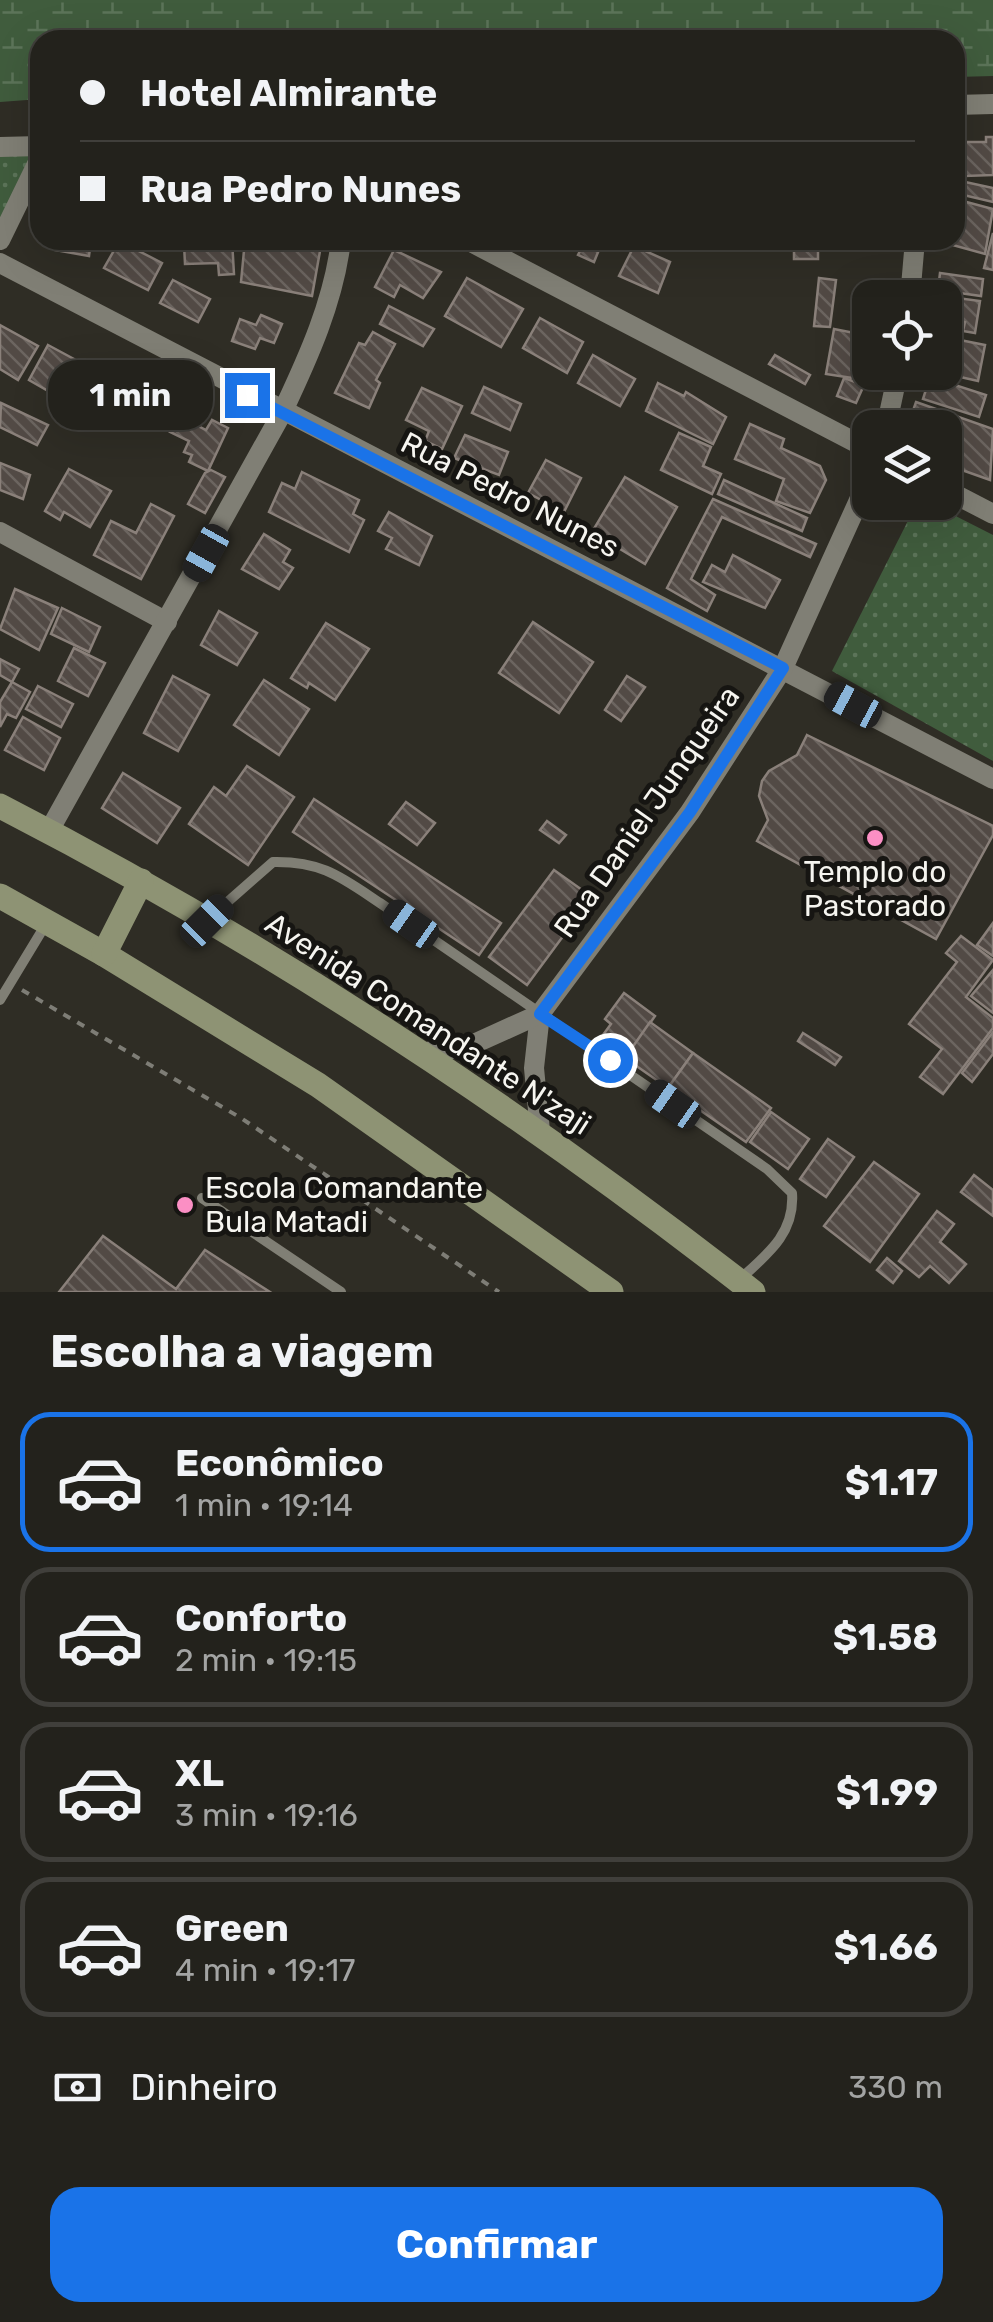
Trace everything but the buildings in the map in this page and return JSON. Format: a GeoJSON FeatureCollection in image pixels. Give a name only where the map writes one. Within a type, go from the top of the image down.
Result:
{"type":"FeatureCollection","features":[{"type":"Feature","properties":{"kind":"street"},"geometry":{"type":"LineString","coordinates":[[965,105],[993,104]]}},
{"type":"Feature","properties":{"kind":"street"},"geometry":{"type":"LineString","coordinates":[[0,147],[30,146]]}},
{"type":"Feature","properties":{"kind":"street"},"geometry":{"type":"LineString","coordinates":[[0,240],[30,178]]}},
{"type":"Feature","properties":{"kind":"street"},"geometry":{"type":"LineString","coordinates":[[49,831],[282,414],[314,344],[338,269],[340,250]]}},
{"type":"Feature","properties":{"kind":"street"},"geometry":{"type":"LineString","coordinates":[[486,250],[852,441]]}},
{"type":"Feature","properties":{"kind":"street"},"geometry":{"type":"LineString","coordinates":[[912,280],[914,250]]}},
{"type":"Feature","properties":{"kind":"street","name":"Rua Pedro Nunes"},"geometry":{"type":"LineString","coordinates":[[0,264],[282,414],[993,779]]}},
{"type":"Feature","properties":{"kind":"street"},"geometry":{"type":"LineString","coordinates":[[962,498],[993,514]]}},
{"type":"Feature","properties":{"kind":"street","name":"Rua Daniel Junqueira"},"geometry":{"type":"LineString","coordinates":[[418,1053],[467,1047],[540,1014],[690,812],[783,668],[852,516]]}},
{"type":"Feature","properties":{"kind":"street"},"geometry":{"type":"LineString","coordinates":[[0,532],[167,622]]}},
{"type":"Feature","properties":{"kind":"street","name":"Avenida Comandante N'zaji"},"geometry":{"type":"LineString","coordinates":[[0,806],[141,881],[540,1131],[746,1286]]}},
{"type":"Feature","properties":{"kind":"street"},"geometry":{"type":"LineString","coordinates":[[104,954],[141,881]]}},
{"type":"Feature","properties":{"kind":"street"},"geometry":{"type":"LineString","coordinates":[[0,896],[104,954],[318,1085],[610,1292]]}},
{"type":"Feature","properties":{"kind":"street"},"geometry":{"type":"LineString","coordinates":[[540,1014],[534,1068],[540,1131]]}},
{"type":"Feature","properties":{"kind":"lane"},"geometry":{"type":"LineString","coordinates":[[207,921],[252,876],[274,862],[306,861],[334,872],[767,1169],[792,1192],[790,1226],[746,1286]]}},
{"type":"Feature","properties":{"kind":"lane"},"geometry":{"type":"LineString","coordinates":[[0,1000],[47,923]]}},
{"type":"Feature","properties":{"kind":"lane"},"geometry":{"type":"LineString","coordinates":[[202,1198],[341,1292]]}},
{"type":"Feature","properties":{"kind":"path"},"geometry":{"type":"LineString","coordinates":[[10,984],[242,1118],[499,1292]]}},
{"type":"Feature","properties":{"kind":"green space"},"geometry":{"type":"Polygon","coordinates":[[[0,0],[993,0],[993,76],[965,77],[965,30],[30,30],[30,100],[0,102],[0,0]]]}},
{"type":"Feature","properties":{"kind":"green space"},"geometry":{"type":"Polygon","coordinates":[[[30,154],[0,219],[0,155],[30,154]]]}},
{"type":"Feature","properties":{"kind":"green space"},"geometry":{"type":"Polygon","coordinates":[[[962,519],[993,535],[993,761],[832,671],[908,520],[962,519]]]}},
{"type":"Feature","properties":{"kind":"place","name":"Templo do Pastorado"},"geometry":{"type":"Point","coordinates":[875,838]}},
{"type":"Feature","properties":{"kind":"place","name":"Escola Comandante Bula Matadi"},"geometry":{"type":"Point","coordinates":[185,1205]}},
{"type":"Feature","properties":{"kind":"route"},"geometry":{"type":"LineString","coordinates":[[247,395],[783,668],[690,812],[540,1014],[610,1060]]}}]}
